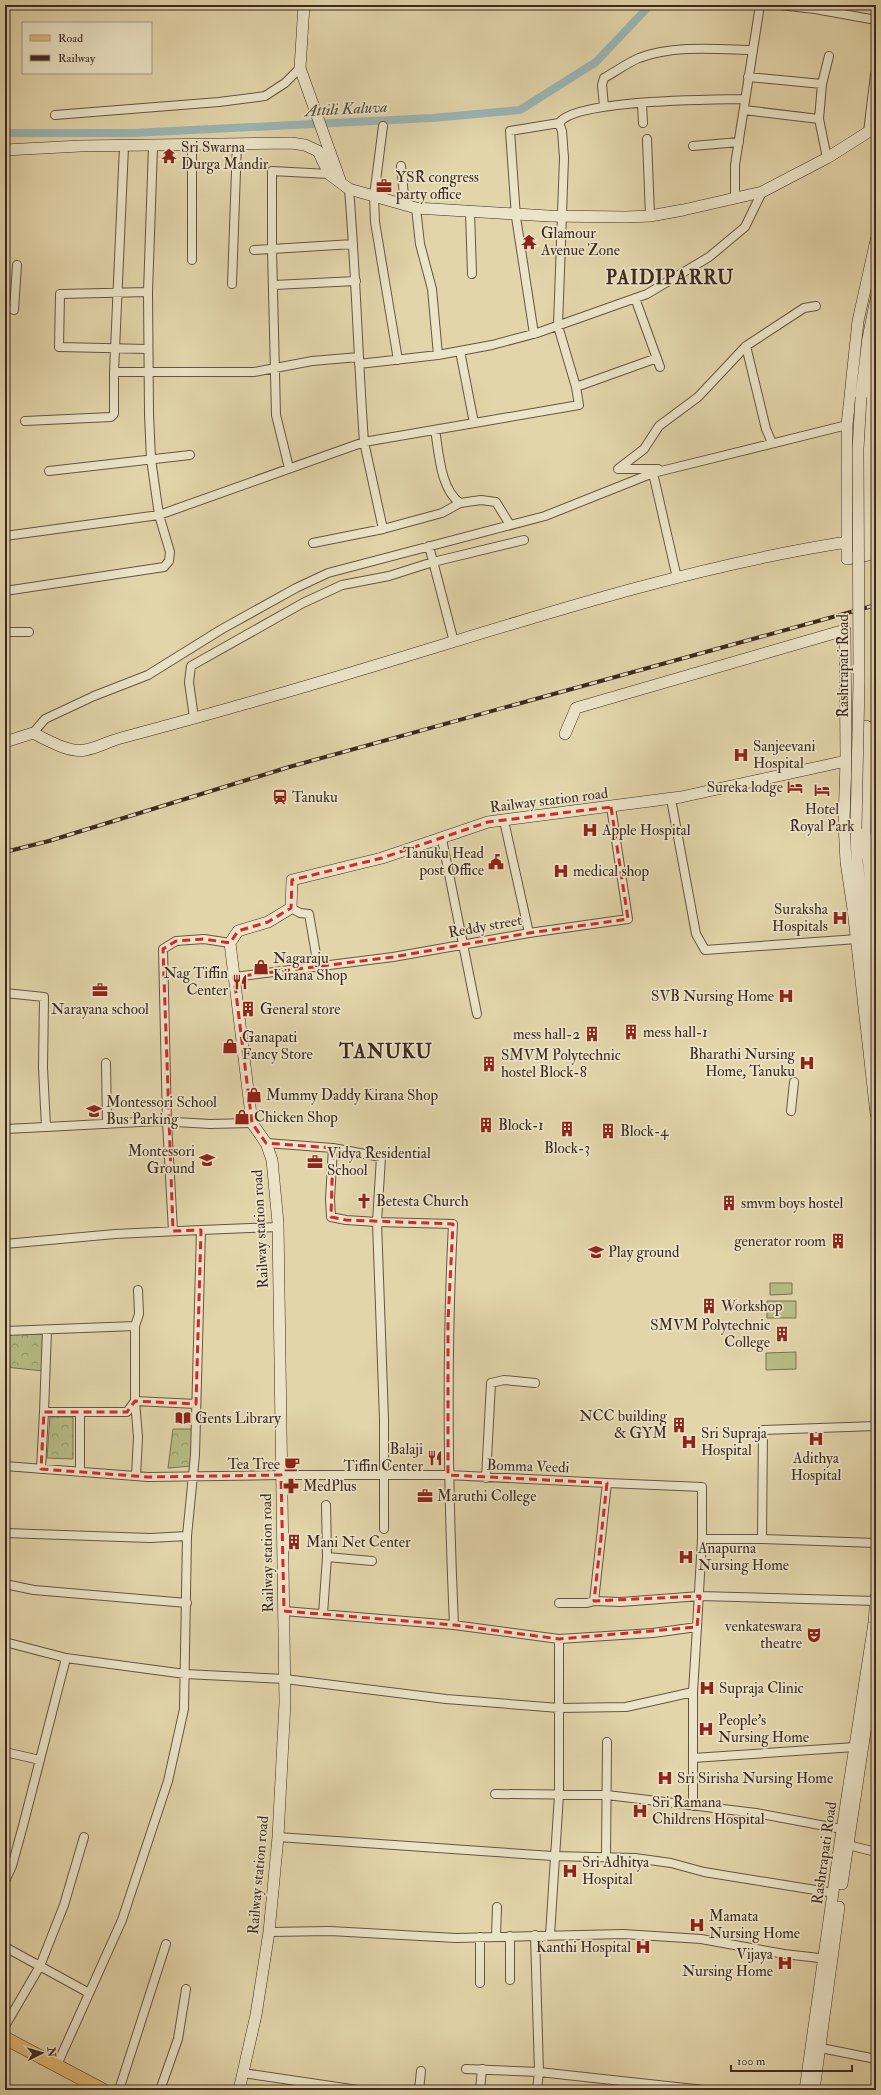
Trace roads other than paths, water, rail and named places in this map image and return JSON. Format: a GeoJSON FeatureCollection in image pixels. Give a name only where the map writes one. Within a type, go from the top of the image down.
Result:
{"type":"FeatureCollection","features":[{"type":"Feature","properties":{"kind":"main road"},"geometry":{"type":"LineString","coordinates":[[5,2038],[101,2090]]}},
{"type":"Feature","properties":{"kind":"street"},"geometry":{"type":"LineString","coordinates":[[304,5],[300,68],[327,143],[346,187],[356,281],[364,442],[382,529]]}},
{"type":"Feature","properties":{"kind":"street"},"geometry":{"type":"LineString","coordinates":[[735,199],[735,165],[760,5]]}},
{"type":"Feature","properties":{"kind":"street"},"geometry":{"type":"LineString","coordinates":[[780,5],[815,7],[840,14],[876,20]]}},
{"type":"Feature","properties":{"kind":"street"},"geometry":{"type":"LineString","coordinates":[[840,14],[842,5]]}},
{"type":"Feature","properties":{"kind":"street"},"geometry":{"type":"LineString","coordinates":[[604,106],[602,85],[604,78],[638,58],[665,52],[704,49],[752,50]]}},
{"type":"Feature","properties":{"kind":"street"},"geometry":{"type":"LineString","coordinates":[[827,158],[819,119],[822,84],[829,56]]}},
{"type":"Feature","properties":{"kind":"street"},"geometry":{"type":"LineString","coordinates":[[56,115],[219,102],[265,96],[285,83],[300,68]]}},
{"type":"Feature","properties":{"kind":"street"},"geometry":{"type":"LineString","coordinates":[[5,150],[80,146],[124,147],[192,144],[291,143],[305,145],[318,151],[330,174],[346,187],[411,206],[470,212],[562,217],[650,216],[762,192],[827,158],[872,130],[875,74]]}},
{"type":"Feature","properties":{"kind":"street"},"geometry":{"type":"LineString","coordinates":[[748,77],[822,84]]}},
{"type":"Feature","properties":{"kind":"street"},"geometry":{"type":"LineString","coordinates":[[534,334],[516,215],[510,131],[559,123],[563,118],[572,114],[604,106],[745,99]]}},
{"type":"Feature","properties":{"kind":"street"},"geometry":{"type":"LineString","coordinates":[[642,104],[643,124]]}},
{"type":"Feature","properties":{"kind":"street"},"geometry":{"type":"LineString","coordinates":[[744,110],[819,119]]}},
{"type":"Feature","properties":{"kind":"street"},"geometry":{"type":"LineString","coordinates":[[5,536],[159,515],[364,442],[580,406],[558,326],[564,158],[562,131],[559,123]]}},
{"type":"Feature","properties":{"kind":"street"},"geometry":{"type":"LineString","coordinates":[[383,126],[374,196],[374,222],[398,360]]}},
{"type":"Feature","properties":{"kind":"street"},"geometry":{"type":"LineString","coordinates":[[647,139],[650,216]]}},
{"type":"Feature","properties":{"kind":"street"},"geometry":{"type":"LineString","coordinates":[[693,146],[739,142]]}},
{"type":"Feature","properties":{"kind":"street"},"geometry":{"type":"LineString","coordinates":[[192,144],[192,260]]}},
{"type":"Feature","properties":{"kind":"street"},"geometry":{"type":"LineString","coordinates":[[232,284],[237,144]]}},
{"type":"Feature","properties":{"kind":"street"},"geometry":{"type":"LineString","coordinates":[[5,591],[164,567],[169,561],[170,552],[159,515],[151,459],[148,372],[148,292],[153,146]]}},
{"type":"Feature","properties":{"kind":"street"},"geometry":{"type":"LineString","coordinates":[[25,421],[112,417],[115,412],[114,372],[124,147]]}},
{"type":"Feature","properties":{"kind":"street"},"geometry":{"type":"LineString","coordinates":[[401,166],[432,289],[438,355]]}},
{"type":"Feature","properties":{"kind":"street"},"geometry":{"type":"LineString","coordinates":[[289,468],[276,415],[272,249],[272,171],[330,174]]}},
{"type":"Feature","properties":{"kind":"street"},"geometry":{"type":"LineString","coordinates":[[114,372],[254,372],[312,361],[398,360],[460,351],[534,334],[647,294],[709,258],[745,227],[762,192]]}},
{"type":"Feature","properties":{"kind":"street"},"geometry":{"type":"LineString","coordinates":[[470,212],[472,274]]}},
{"type":"Feature","properties":{"kind":"street"},"geometry":{"type":"LineString","coordinates":[[876,240],[858,321],[848,425],[846,462],[847,558],[868,555],[867,460],[872,376],[876,351]]}},
{"type":"Feature","properties":{"kind":"street"},"geometry":{"type":"LineString","coordinates":[[254,250],[353,244]]}},
{"type":"Feature","properties":{"kind":"street"},"geometry":{"type":"LineString","coordinates":[[14,310],[14,289],[17,265]]}},
{"type":"Feature","properties":{"kind":"street"},"geometry":{"type":"LineString","coordinates":[[274,285],[356,281]]}},
{"type":"Feature","properties":{"kind":"street"},"geometry":{"type":"LineString","coordinates":[[5,290],[14,289]]}},
{"type":"Feature","properties":{"kind":"street"},"geometry":{"type":"LineString","coordinates":[[148,292],[117,294],[60,294],[59,347],[148,349]]}},
{"type":"Feature","properties":{"kind":"street"},"geometry":{"type":"LineString","coordinates":[[635,298],[660,367]]}},
{"type":"Feature","properties":{"kind":"street","name":"Rashtrapati Road"},"geometry":{"type":"LineString","coordinates":[[876,299],[868,338],[861,397],[858,449],[859,681],[856,829],[857,861],[871,908],[876,1033]]}},
{"type":"Feature","properties":{"kind":"street"},"geometry":{"type":"LineString","coordinates":[[670,469],[618,470],[644,449],[659,426],[698,397],[746,346],[804,308],[816,306]]}},
{"type":"Feature","properties":{"kind":"street"},"geometry":{"type":"LineString","coordinates":[[746,346],[766,429],[772,443]]}},
{"type":"Feature","properties":{"kind":"street"},"geometry":{"type":"LineString","coordinates":[[460,351],[474,423]]}},
{"type":"Feature","properties":{"kind":"street"},"geometry":{"type":"LineString","coordinates":[[576,387],[657,358]]}},
{"type":"Feature","properties":{"kind":"street"},"geometry":{"type":"LineString","coordinates":[[5,742],[33,733],[45,719],[94,696],[148,675],[184,651],[296,588],[328,573],[510,526],[567,508],[653,473],[848,425]]}},
{"type":"Feature","properties":{"kind":"street"},"geometry":{"type":"LineString","coordinates":[[435,430],[445,480],[454,499],[460,503]]}},
{"type":"Feature","properties":{"kind":"street"},"geometry":{"type":"LineString","coordinates":[[49,471],[190,455]]}},
{"type":"Feature","properties":{"kind":"street"},"geometry":{"type":"LineString","coordinates":[[846,462],[867,460]]}},
{"type":"Feature","properties":{"kind":"street"},"geometry":{"type":"LineString","coordinates":[[653,473],[677,578]]}},
{"type":"Feature","properties":{"kind":"street"},"geometry":{"type":"LineString","coordinates":[[313,544],[382,529],[442,513],[460,503],[481,500],[496,502],[510,526]]}},
{"type":"Feature","properties":{"kind":"street"},"geometry":{"type":"LineString","coordinates":[[194,718],[189,682],[191,666],[302,603],[342,585],[389,576],[433,562],[524,540]]}},
{"type":"Feature","properties":{"kind":"street"},"geometry":{"type":"LineString","coordinates":[[33,733],[63,747],[84,751],[117,739],[677,578],[782,552],[847,542]]}},
{"type":"Feature","properties":{"kind":"street"},"geometry":{"type":"LineString","coordinates":[[428,546],[454,642]]}},
{"type":"Feature","properties":{"kind":"street"},"geometry":{"type":"LineString","coordinates":[[565,734],[576,708],[845,630],[846,761],[844,822],[846,862],[857,938],[876,1114]]}},
{"type":"Feature","properties":{"kind":"street"},"geometry":{"type":"LineString","coordinates":[[5,632],[29,632]]}},
{"type":"Feature","properties":{"kind":"street"},"geometry":{"type":"LineString","coordinates":[[871,727],[865,832],[871,908],[876,927]]}},
{"type":"Feature","properties":{"kind":"street","name":"Railway station road"},"geometry":{"type":"LineString","coordinates":[[291,908],[292,880],[382,858],[442,839],[488,822],[611,808],[671,799],[846,761]]}},
{"type":"Feature","properties":{"kind":"street"},"geometry":{"type":"LineString","coordinates":[[671,799],[696,934],[706,950],[857,938]]}},
{"type":"Feature","properties":{"kind":"street","name":"Reddy street"},"geometry":{"type":"LineString","coordinates":[[234,977],[393,957],[529,932],[628,919],[611,808]]}},
{"type":"Feature","properties":{"kind":"street"},"geometry":{"type":"LineString","coordinates":[[504,820],[529,932]]}},
{"type":"Feature","properties":{"kind":"street"},"geometry":{"type":"LineString","coordinates":[[442,839],[478,1014]]}},
{"type":"Feature","properties":{"kind":"street"},"geometry":{"type":"LineString","coordinates":[[173,1231],[167,1122],[162,949],[176,941],[204,940],[230,943],[238,931],[268,922],[291,908],[300,913],[309,914],[318,966]]}},
{"type":"Feature","properties":{"kind":"street","name":"Railway station road"},"geometry":{"type":"LineString","coordinates":[[230,943],[252,1123],[266,1143],[272,1160],[278,1227],[285,1679],[278,1837],[269,1932],[256,2015],[239,2090]]}},
{"type":"Feature","properties":{"kind":"street"},"geometry":{"type":"LineString","coordinates":[[5,993],[44,996],[43,1068],[46,1127]]}},
{"type":"Feature","properties":{"kind":"street"},"geometry":{"type":"LineString","coordinates":[[106,1063],[107,1124]]}},
{"type":"Feature","properties":{"kind":"street"},"geometry":{"type":"LineString","coordinates":[[791,1111],[794,1082]]}},
{"type":"Feature","properties":{"kind":"street"},"geometry":{"type":"LineString","coordinates":[[5,1129],[167,1122],[210,1124],[252,1123]]}},
{"type":"Feature","properties":{"kind":"street"},"geometry":{"type":"LineString","coordinates":[[266,1143],[333,1148],[381,1157],[377,1222],[384,1419],[384,1529]]}},
{"type":"Feature","properties":{"kind":"street"},"geometry":{"type":"LineString","coordinates":[[333,1148],[330,1199],[331,1217],[346,1220],[377,1222],[453,1224],[448,1321],[448,1476],[454,1626]]}},
{"type":"Feature","properties":{"kind":"street"},"geometry":{"type":"LineString","coordinates":[[5,1244],[115,1234],[278,1227]]}},
{"type":"Feature","properties":{"kind":"street"},"geometry":{"type":"LineString","coordinates":[[57,2065],[122,1920],[168,1782],[184,1709],[187,1536],[193,1476],[201,1230]]}},
{"type":"Feature","properties":{"kind":"street"},"geometry":{"type":"LineString","coordinates":[[136,1476],[138,1437],[135,1401],[135,1326],[139,1314],[138,1290]]}},
{"type":"Feature","properties":{"kind":"street"},"geometry":{"type":"LineString","coordinates":[[5,1331],[135,1326]]}},
{"type":"Feature","properties":{"kind":"street"},"geometry":{"type":"LineString","coordinates":[[40,1469],[47,1330]]}},
{"type":"Feature","properties":{"kind":"street"},"geometry":{"type":"LineString","coordinates":[[486,1478],[491,1383],[504,1380],[535,1383]]}},
{"type":"Feature","properties":{"kind":"street"},"geometry":{"type":"LineString","coordinates":[[135,1401],[196,1404]]}},
{"type":"Feature","properties":{"kind":"street"},"geometry":{"type":"LineString","coordinates":[[44,1412],[127,1412],[135,1401]]}},
{"type":"Feature","properties":{"kind":"street"},"geometry":{"type":"LineString","coordinates":[[80,1412],[80,1472]]}},
{"type":"Feature","properties":{"kind":"street"},"geometry":{"type":"LineString","coordinates":[[762,1539],[761,1453],[763,1430],[876,1426]]}},
{"type":"Feature","properties":{"kind":"street"},"geometry":{"type":"LineString","coordinates":[[5,1466],[136,1476],[383,1475]]}},
{"type":"Feature","properties":{"kind":"street","name":"Bomma Veedi"},"geometry":{"type":"LineString","coordinates":[[383,1475],[448,1476],[702,1487],[702,1539]]}},
{"type":"Feature","properties":{"kind":"street"},"geometry":{"type":"LineString","coordinates":[[594,1601],[607,1483]]}},
{"type":"Feature","properties":{"kind":"street"},"geometry":{"type":"LineString","coordinates":[[323,1614],[327,1557],[326,1505]]}},
{"type":"Feature","properties":{"kind":"street"},"geometry":{"type":"LineString","coordinates":[[5,1533],[150,1538],[187,1536]]}},
{"type":"Feature","properties":{"kind":"street"},"geometry":{"type":"LineString","coordinates":[[693,1806],[693,1692],[700,1596],[702,1539],[762,1539],[876,1543]]}},
{"type":"Feature","properties":{"kind":"street"},"geometry":{"type":"LineString","coordinates":[[327,1557],[372,1561]]}},
{"type":"Feature","properties":{"kind":"street"},"geometry":{"type":"LineString","coordinates":[[5,1584],[34,1590],[187,1604]]}},
{"type":"Feature","properties":{"kind":"street"},"geometry":{"type":"LineString","coordinates":[[559,1603],[587,1603],[594,1601],[620,1602],[700,1596],[876,1601]]}},
{"type":"Feature","properties":{"kind":"street","name":"Rashtrapati Road"},"geometry":{"type":"LineString","coordinates":[[846,1830],[855,1748],[876,1597]]}},
{"type":"Feature","properties":{"kind":"street"},"geometry":{"type":"LineString","coordinates":[[284,1611],[454,1626],[559,1639],[652,1633],[697,1627]]}},
{"type":"Feature","properties":{"kind":"street"},"geometry":{"type":"LineString","coordinates":[[550,1935],[559,1795],[559,1639]]}},
{"type":"Feature","properties":{"kind":"street"},"geometry":{"type":"LineString","coordinates":[[5,1642],[66,1658],[185,1674],[285,1679],[446,1699],[559,1708],[626,1707],[693,1692]]}},
{"type":"Feature","properties":{"kind":"street"},"geometry":{"type":"LineString","coordinates":[[5,1881],[12,1866],[66,1658]]}},
{"type":"Feature","properties":{"kind":"street","name":"Rashtrapati Road"},"geometry":{"type":"LineString","coordinates":[[814,2090],[816,2047],[846,1830],[876,1659]]}},
{"type":"Feature","properties":{"kind":"street"},"geometry":{"type":"LineString","coordinates":[[606,1858],[607,1742]]}},
{"type":"Feature","properties":{"kind":"street"},"geometry":{"type":"LineString","coordinates":[[693,1758],[855,1748]]}},
{"type":"Feature","properties":{"kind":"street"},"geometry":{"type":"LineString","coordinates":[[5,1752],[40,1760]]}},
{"type":"Feature","properties":{"kind":"street"},"geometry":{"type":"LineString","coordinates":[[495,1794],[607,1795],[756,1814],[846,1830]]}},
{"type":"Feature","properties":{"kind":"street"},"geometry":{"type":"LineString","coordinates":[[5,2026],[40,1966],[64,1905],[84,1837]]}},
{"type":"Feature","properties":{"kind":"street"},"geometry":{"type":"LineString","coordinates":[[278,1837],[556,1856],[670,1862],[704,1872],[834,1893]]}},
{"type":"Feature","properties":{"kind":"street"},"geometry":{"type":"LineString","coordinates":[[844,1844],[876,1852]]}},
{"type":"Feature","properties":{"kind":"street","name":"Rashtrapati Road"},"geometry":{"type":"LineString","coordinates":[[829,1959],[834,1893],[844,1844]]}},
{"type":"Feature","properties":{"kind":"street"},"geometry":{"type":"LineString","coordinates":[[496,1936],[497,1907]]}},
{"type":"Feature","properties":{"kind":"street"},"geometry":{"type":"LineString","coordinates":[[269,1932],[330,1931],[456,1938],[623,1934],[701,1939],[784,1954],[829,1959]]}},
{"type":"Feature","properties":{"kind":"street"},"geometry":{"type":"LineString","coordinates":[[535,1935],[540,2072],[538,2090]]}},
{"type":"Feature","properties":{"kind":"street"},"geometry":{"type":"LineString","coordinates":[[510,1936],[510,1980]]}},
{"type":"Feature","properties":{"kind":"street"},"geometry":{"type":"LineString","coordinates":[[480,1937],[480,1983]]}},
{"type":"Feature","properties":{"kind":"street"},"geometry":{"type":"LineString","coordinates":[[119,2090],[166,1944]]}},
{"type":"Feature","properties":{"kind":"street"},"geometry":{"type":"LineString","coordinates":[[5,1947],[89,1993]]}},
{"type":"Feature","properties":{"kind":"street"},"geometry":{"type":"LineString","coordinates":[[160,2090],[178,2039],[186,1989]]}},
{"type":"Feature","properties":{"kind":"street"},"geometry":{"type":"LineString","coordinates":[[816,2047],[876,2059]]}},
{"type":"Feature","properties":{"kind":"street","name":"Rashtrapati Road"},"geometry":{"type":"LineString","coordinates":[[805,2090],[816,2047]]}},
{"type":"Feature","properties":{"kind":"street"},"geometry":{"type":"LineString","coordinates":[[466,2069],[540,2072],[704,2090]]}},
{"type":"Feature","properties":{"kind":"street"},"geometry":{"type":"LineString","coordinates":[[480,2090],[482,2069]]}},
{"type":"Feature","properties":{"kind":"street"},"geometry":{"type":"LineString","coordinates":[[419,2090],[421,2071]]}},
{"type":"Feature","properties":{"kind":"street"},"geometry":{"type":"LineString","coordinates":[[243,2073],[358,2090]]}},
{"type":"Feature","properties":{"kind":"waterway","name":"Attili Kaluva"},"geometry":{"type":"LineString","coordinates":[[5,133],[133,133],[432,118],[520,110],[596,62],[650,5]]}},
{"type":"Feature","properties":{"kind":"railway"},"geometry":{"type":"LineString","coordinates":[[5,852],[49,841],[289,767],[876,605]]}},
{"type":"Feature","properties":{"kind":"place","name":"Sri Swarna Durga Mandir"},"geometry":{"type":"Point","coordinates":[169,156]}},
{"type":"Feature","properties":{"kind":"place","name":"YSR congress party office"},"geometry":{"type":"Point","coordinates":[384,186]}},
{"type":"Feature","properties":{"kind":"place","name":"Glamour Avenue Zone"},"geometry":{"type":"Point","coordinates":[529,242]}},
{"type":"Feature","properties":{"kind":"place","name":"Sanjeevani Hospital"},"geometry":{"type":"Point","coordinates":[741,755]}},
{"type":"Feature","properties":{"kind":"place","name":"Sureka lodge"},"geometry":{"type":"Point","coordinates":[795,787]}},
{"type":"Feature","properties":{"kind":"place","name":"Hotel Royal Park"},"geometry":{"type":"Point","coordinates":[822,790]}},
{"type":"Feature","properties":{"kind":"place","name":"Tanuku"},"geometry":{"type":"Point","coordinates":[280,797]}},
{"type":"Feature","properties":{"kind":"place","name":"Apple Hospital"},"geometry":{"type":"Point","coordinates":[590,830]}},
{"type":"Feature","properties":{"kind":"place","name":"Tanuku Head post Office"},"geometry":{"type":"Point","coordinates":[496,862]}},
{"type":"Feature","properties":{"kind":"place","name":"medical shop"},"geometry":{"type":"Point","coordinates":[561,871]}},
{"type":"Feature","properties":{"kind":"place","name":"Suraksha Hospitals"},"geometry":{"type":"Point","coordinates":[840,918]}},
{"type":"Feature","properties":{"kind":"place","name":"Nagaraju Kirana Shop"},"geometry":{"type":"Point","coordinates":[261,967]}},
{"type":"Feature","properties":{"kind":"place","name":"Nag Tiffin Center"},"geometry":{"type":"Point","coordinates":[240,982]}},
{"type":"Feature","properties":{"kind":"place","name":"Narayana school"},"geometry":{"type":"Point","coordinates":[100,990]}},
{"type":"Feature","properties":{"kind":"place","name":"SVB Nursing Home"},"geometry":{"type":"Point","coordinates":[786,996]}},
{"type":"Feature","properties":{"kind":"place","name":"General store"},"geometry":{"type":"Point","coordinates":[248,1009]}},
{"type":"Feature","properties":{"kind":"place","name":"mess hall-1"},"geometry":{"type":"Point","coordinates":[631,1032]}},
{"type":"Feature","properties":{"kind":"place","name":"mess hall-2"},"geometry":{"type":"Point","coordinates":[592,1034]}},
{"type":"Feature","properties":{"kind":"place","name":"Ganapati Fancy Store"},"geometry":{"type":"Point","coordinates":[230,1046]}},
{"type":"Feature","properties":{"kind":"place","name":"Bharathi Nursing Home, Tanuku"},"geometry":{"type":"Point","coordinates":[807,1063]}},
{"type":"Feature","properties":{"kind":"place","name":"SMVM Polytechnic hostel Block-8"},"geometry":{"type":"Point","coordinates":[489,1064]}},
{"type":"Feature","properties":{"kind":"place","name":"Mummy Daddy Kirana Shop"},"geometry":{"type":"Point","coordinates":[254,1095]}},
{"type":"Feature","properties":{"kind":"place","name":"Montessori School Bus Parking"},"geometry":{"type":"Point","coordinates":[94,1111]}},
{"type":"Feature","properties":{"kind":"place","name":"Chicken Shop"},"geometry":{"type":"Point","coordinates":[242,1117]}},
{"type":"Feature","properties":{"kind":"place","name":"Block-1"},"geometry":{"type":"Point","coordinates":[486,1125]}},
{"type":"Feature","properties":{"kind":"place","name":"Block-3"},"geometry":{"type":"Point","coordinates":[567,1129]}},
{"type":"Feature","properties":{"kind":"place","name":"Block-4"},"geometry":{"type":"Point","coordinates":[608,1131]}},
{"type":"Feature","properties":{"kind":"place","name":"Montessori Ground"},"geometry":{"type":"Point","coordinates":[207,1160]}},
{"type":"Feature","properties":{"kind":"place","name":"Vidya Residential School"},"geometry":{"type":"Point","coordinates":[315,1162]}},
{"type":"Feature","properties":{"kind":"place","name":"Betesta Church"},"geometry":{"type":"Point","coordinates":[364,1201]}},
{"type":"Feature","properties":{"kind":"place","name":"smvm boys hostel"},"geometry":{"type":"Point","coordinates":[729,1203]}},
{"type":"Feature","properties":{"kind":"place","name":"generator room"},"geometry":{"type":"Point","coordinates":[838,1241]}},
{"type":"Feature","properties":{"kind":"place","name":"Play ground"},"geometry":{"type":"Point","coordinates":[596,1252]}},
{"type":"Feature","properties":{"kind":"place","name":"Workshop"},"geometry":{"type":"Point","coordinates":[709,1306]}},
{"type":"Feature","properties":{"kind":"place","name":"SMVM Polytechnic College"},"geometry":{"type":"Point","coordinates":[782,1334]}},
{"type":"Feature","properties":{"kind":"place","name":"Gents Library"},"geometry":{"type":"Point","coordinates":[183,1418]}},
{"type":"Feature","properties":{"kind":"place","name":"NCC building & GYM"},"geometry":{"type":"Point","coordinates":[679,1425]}},
{"type":"Feature","properties":{"kind":"place","name":"Adithya Hospital"},"geometry":{"type":"Point","coordinates":[816,1439]}},
{"type":"Feature","properties":{"kind":"place","name":"Sri Supraja Hospital"},"geometry":{"type":"Point","coordinates":[689,1442]}},
{"type":"Feature","properties":{"kind":"place","name":"Balaji Tiffin Center"},"geometry":{"type":"Point","coordinates":[435,1458]}},
{"type":"Feature","properties":{"kind":"place","name":"Tea Tree"},"geometry":{"type":"Point","coordinates":[292,1464]}},
{"type":"Feature","properties":{"kind":"place","name":"MedPlus"},"geometry":{"type":"Point","coordinates":[291,1486]}},
{"type":"Feature","properties":{"kind":"place","name":"Maruthi College"},"geometry":{"type":"Point","coordinates":[425,1496]}},
{"type":"Feature","properties":{"kind":"place","name":"Mani Net Center"},"geometry":{"type":"Point","coordinates":[294,1542]}},
{"type":"Feature","properties":{"kind":"place","name":"Anapurna Nursing Home"},"geometry":{"type":"Point","coordinates":[686,1557]}},
{"type":"Feature","properties":{"kind":"place","name":"venkateswara theatre"},"geometry":{"type":"Point","coordinates":[814,1635]}},
{"type":"Feature","properties":{"kind":"place","name":"Supraja Clinic"},"geometry":{"type":"Point","coordinates":[707,1688]}},
{"type":"Feature","properties":{"kind":"place","name":"People's Nursing Home"},"geometry":{"type":"Point","coordinates":[706,1729]}},
{"type":"Feature","properties":{"kind":"place","name":"Sri Sirisha Nursing Home"},"geometry":{"type":"Point","coordinates":[665,1778]}},
{"type":"Feature","properties":{"kind":"place","name":"Sri Ramana Childrens Hospital"},"geometry":{"type":"Point","coordinates":[640,1811]}},
{"type":"Feature","properties":{"kind":"place","name":"Sri Adhitya Hospital"},"geometry":{"type":"Point","coordinates":[570,1871]}},
{"type":"Feature","properties":{"kind":"place","name":"Mamata Nursing Home"},"geometry":{"type":"Point","coordinates":[697,1925]}},
{"type":"Feature","properties":{"kind":"place","name":"Kanthi Hospital"},"geometry":{"type":"Point","coordinates":[643,1947]}},
{"type":"Feature","properties":{"kind":"place","name":"Vijaya Nursing Home"},"geometry":{"type":"Point","coordinates":[785,1963]}},
{"type":"Feature","properties":{"kind":"district","name":"PAIDIPARRU"},"geometry":{"type":"Point","coordinates":[670,277]}},
{"type":"Feature","properties":{"kind":"district","name":"TANUKU"},"geometry":{"type":"Point","coordinates":[386,1051]}}]}
